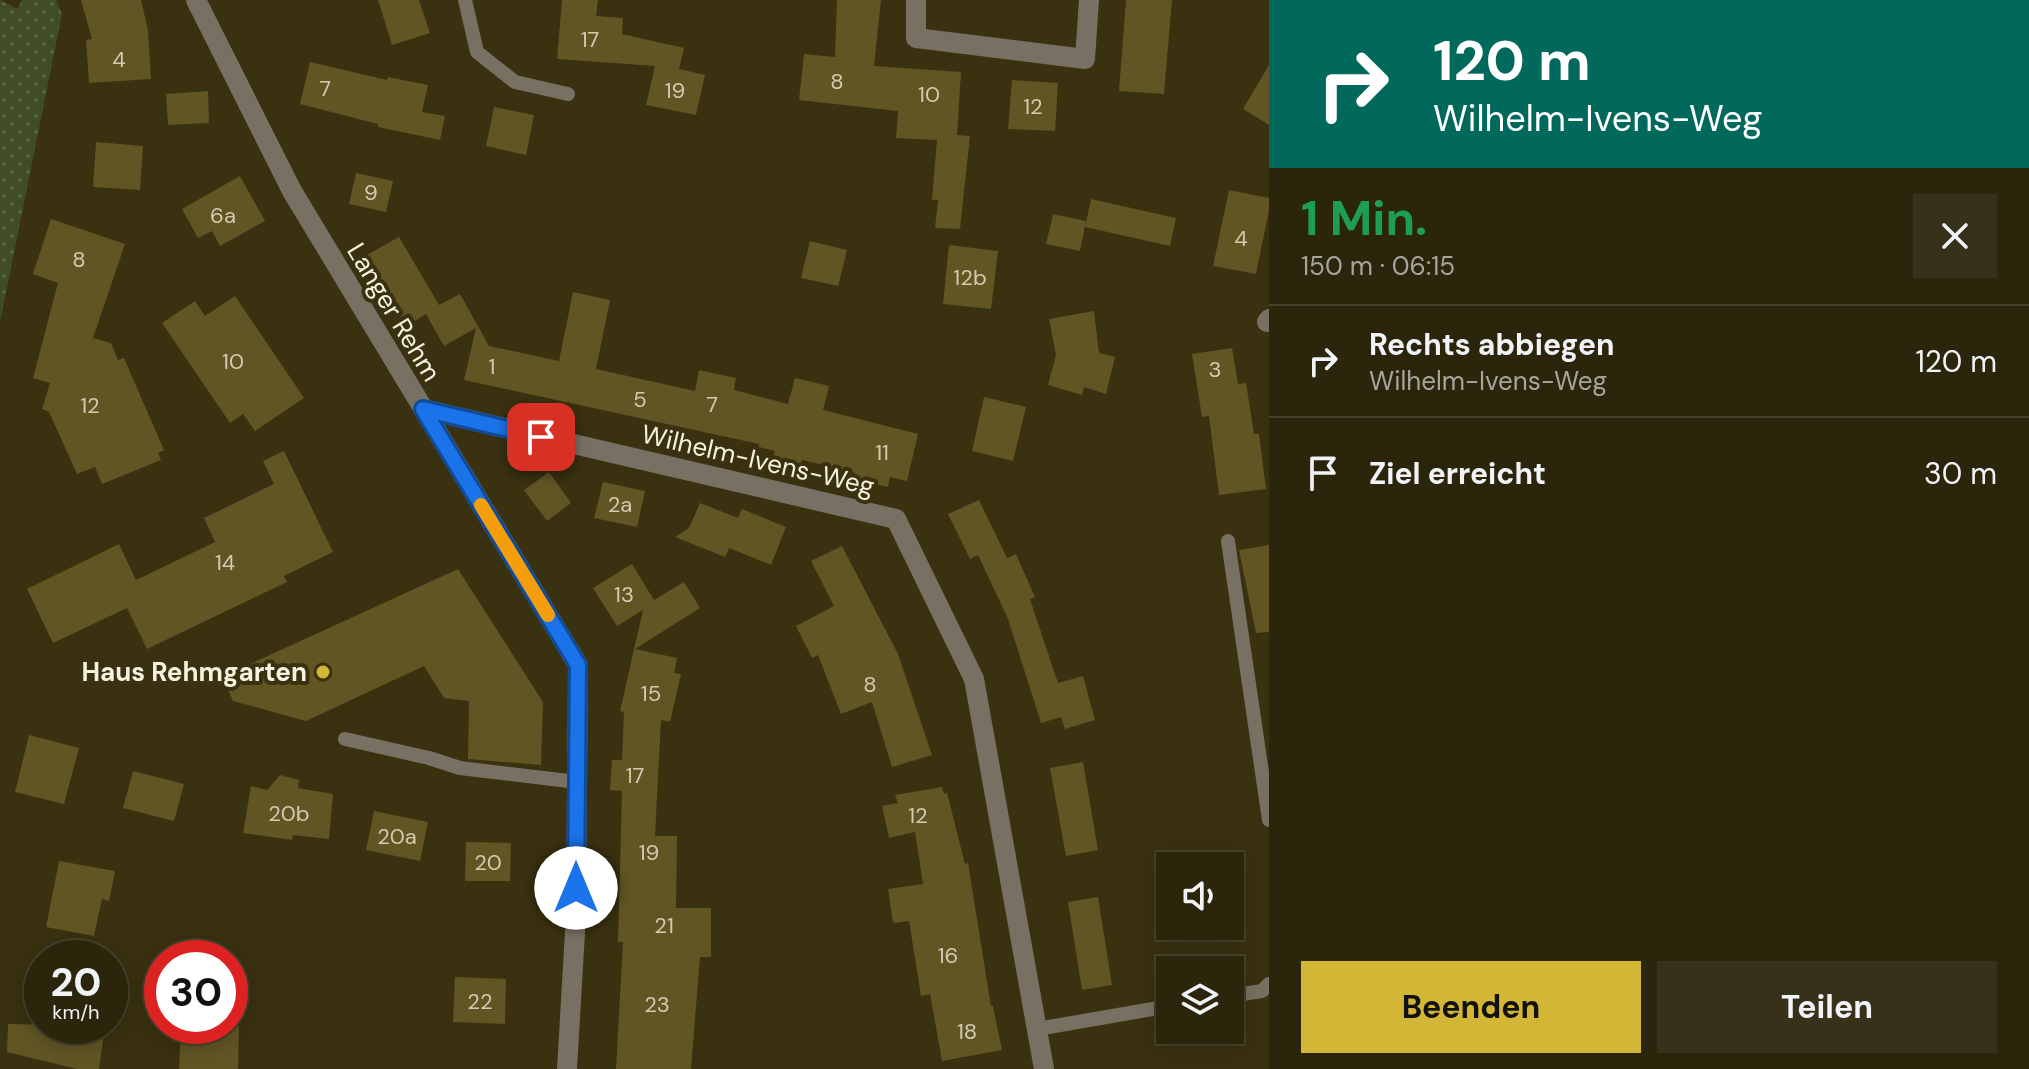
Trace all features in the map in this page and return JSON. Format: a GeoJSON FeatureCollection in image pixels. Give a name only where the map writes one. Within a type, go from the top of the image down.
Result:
{"type":"FeatureCollection","features":[{"type":"Feature","properties":{"kind":"street","name":"Langer Rehm"},"geometry":{"type":"LineString","coordinates":[[196,0],[292,191],[578,665],[576,915],[567,1069]]}},
{"type":"Feature","properties":{"kind":"street"},"geometry":{"type":"LineString","coordinates":[[916,0],[916,38],[1085,59],[1089,0]]}},
{"type":"Feature","properties":{"kind":"street","name":"Wilhelm-Ivens-Weg"},"geometry":{"type":"LineString","coordinates":[[423,409],[896,519],[974,679],[1044,1069]]}},
{"type":"Feature","properties":{"kind":"lane"},"geometry":{"type":"LineString","coordinates":[[465,0],[477,52],[515,82],[568,94]]}},
{"type":"Feature","properties":{"kind":"lane"},"geometry":{"type":"LineString","coordinates":[[1228,541],[1269,820]]}},
{"type":"Feature","properties":{"kind":"lane"},"geometry":{"type":"LineString","coordinates":[[345,739],[460,768],[577,782]]}},
{"type":"Feature","properties":{"kind":"lane"},"geometry":{"type":"LineString","coordinates":[[1244,994],[1262,991],[1269,984]]}},
{"type":"Feature","properties":{"kind":"lane"},"geometry":{"type":"LineString","coordinates":[[1037,1029],[1156,1008]]}},
{"type":"Feature","properties":{"kind":"green space"},"geometry":{"type":"Polygon","coordinates":[[[0,0],[18,9],[22,0],[56,0],[62,14],[0,322],[0,0]]]}},
{"type":"Feature","properties":{"kind":"building"},"geometry":{"type":"Polygon","coordinates":[[[81,0],[141,0],[148,30],[151,79],[89,83],[86,40],[92,39],[81,0]]]}},
{"type":"Feature","properties":{"kind":"building"},"geometry":{"type":"Polygon","coordinates":[[[378,0],[419,0],[430,33],[392,45],[378,0]]]}},
{"type":"Feature","properties":{"kind":"building"},"geometry":{"type":"Polygon","coordinates":[[[562,0],[598,0],[596,16],[623,18],[622,34],[684,48],[679,69],[705,75],[696,115],[646,105],[655,66],[557,59],[562,0]]]}},
{"type":"Feature","properties":{"kind":"building"},"geometry":{"type":"Polygon","coordinates":[[[837,0],[881,0],[874,66],[961,72],[957,135],[970,136],[960,229],[935,228],[938,200],[932,200],[937,140],[896,138],[898,111],[799,100],[804,54],[835,57],[837,0]]]}},
{"type":"Feature","properties":{"kind":"building"},"geometry":{"type":"Polygon","coordinates":[[[1126,0],[1172,0],[1164,94],[1119,91],[1126,0]]]}},
{"type":"Feature","properties":{"kind":"building"},"geometry":{"type":"Polygon","coordinates":[[[310,62],[387,80],[388,77],[428,85],[422,112],[445,116],[440,140],[378,127],[378,124],[300,104],[310,62]]]}},
{"type":"Feature","properties":{"kind":"building"},"geometry":{"type":"Polygon","coordinates":[[[1269,65],[1269,125],[1243,109],[1269,65]]]}},
{"type":"Feature","properties":{"kind":"building"},"geometry":{"type":"Polygon","coordinates":[[[1012,80],[1058,83],[1055,131],[1008,129],[1012,80]]]}},
{"type":"Feature","properties":{"kind":"building"},"geometry":{"type":"Polygon","coordinates":[[[208,91],[209,123],[168,125],[166,94],[208,91]]]}},
{"type":"Feature","properties":{"kind":"building"},"geometry":{"type":"Polygon","coordinates":[[[494,107],[534,115],[526,155],[486,146],[494,107]]]}},
{"type":"Feature","properties":{"kind":"building"},"geometry":{"type":"Polygon","coordinates":[[[96,142],[143,146],[140,190],[93,187],[96,142]]]}},
{"type":"Feature","properties":{"kind":"building"},"geometry":{"type":"Polygon","coordinates":[[[356,173],[393,181],[386,212],[349,204],[356,173]]]}},
{"type":"Feature","properties":{"kind":"building"},"geometry":{"type":"Polygon","coordinates":[[[240,176],[265,221],[220,246],[212,231],[198,238],[182,209],[240,176]]]}},
{"type":"Feature","properties":{"kind":"building"},"geometry":{"type":"Polygon","coordinates":[[[1229,190],[1269,198],[1256,274],[1213,266],[1229,190]]]}},
{"type":"Feature","properties":{"kind":"building"},"geometry":{"type":"Polygon","coordinates":[[[1091,199],[1176,218],[1170,246],[1085,227],[1091,199]]]}},
{"type":"Feature","properties":{"kind":"building"},"geometry":{"type":"Polygon","coordinates":[[[1053,214],[1086,221],[1080,251],[1046,244],[1053,214]]]}},
{"type":"Feature","properties":{"kind":"building"},"geometry":{"type":"Polygon","coordinates":[[[51,219],[125,244],[93,338],[111,343],[118,360],[124,358],[164,450],[158,453],[161,460],[102,484],[95,467],[77,474],[49,412],[42,409],[50,383],[33,378],[58,283],[33,274],[51,219]]]}},
{"type":"Feature","properties":{"kind":"building"},"geometry":{"type":"Polygon","coordinates":[[[399,237],[439,305],[460,294],[489,346],[559,361],[573,292],[610,300],[596,369],[695,391],[699,370],[736,378],[734,390],[788,404],[795,378],[829,386],[823,410],[918,434],[907,481],[890,477],[888,487],[853,479],[854,472],[802,460],[801,466],[773,459],[775,451],[759,447],[759,444],[464,380],[476,328],[444,346],[426,314],[406,326],[365,256],[399,237]]]}},
{"type":"Feature","properties":{"kind":"building"},"geometry":{"type":"Polygon","coordinates":[[[810,241],[847,250],[838,286],[801,278],[810,241]]]}},
{"type":"Feature","properties":{"kind":"building"},"geometry":{"type":"Polygon","coordinates":[[[949,245],[998,251],[991,309],[943,304],[949,245]]]}},
{"type":"Feature","properties":{"kind":"building"},"geometry":{"type":"Polygon","coordinates":[[[235,296],[304,398],[255,431],[243,414],[230,423],[162,323],[195,301],[205,316],[235,296]]]}},
{"type":"Feature","properties":{"kind":"building"},"geometry":{"type":"Polygon","coordinates":[[[1094,311],[1099,353],[1115,357],[1106,394],[1084,387],[1082,395],[1048,385],[1056,355],[1049,319],[1094,311]]]}},
{"type":"Feature","properties":{"kind":"building"},"geometry":{"type":"Polygon","coordinates":[[[1232,348],[1238,384],[1246,383],[1254,434],[1259,434],[1266,489],[1219,495],[1209,416],[1202,417],[1192,354],[1232,348]]]}},
{"type":"Feature","properties":{"kind":"building"},"geometry":{"type":"Polygon","coordinates":[[[984,397],[1026,407],[1013,461],[972,451],[984,397]]]}},
{"type":"Feature","properties":{"kind":"building"},"geometry":{"type":"Polygon","coordinates":[[[284,451],[333,552],[284,576],[287,582],[147,649],[127,608],[53,643],[27,589],[119,544],[136,580],[215,542],[204,518],[274,484],[263,461],[284,451]]]}},
{"type":"Feature","properties":{"kind":"building"},"geometry":{"type":"Polygon","coordinates":[[[549,472],[571,503],[547,521],[524,490],[549,472]]]}},
{"type":"Feature","properties":{"kind":"building"},"geometry":{"type":"Polygon","coordinates":[[[603,482],[645,491],[637,527],[594,518],[603,482]]]}},
{"type":"Feature","properties":{"kind":"building"},"geometry":{"type":"Polygon","coordinates":[[[979,500],[1007,558],[1016,554],[1035,597],[1030,599],[1058,683],[1083,676],[1095,720],[1065,729],[1061,717],[1041,723],[1008,619],[978,555],[970,559],[948,514],[979,500]]]}},
{"type":"Feature","properties":{"kind":"building"},"geometry":{"type":"Polygon","coordinates":[[[700,503],[738,518],[742,509],[786,527],[771,565],[729,548],[725,557],[675,537],[689,528],[700,503]]]}},
{"type":"Feature","properties":{"kind":"building"},"geometry":{"type":"Polygon","coordinates":[[[1269,545],[1269,632],[1256,633],[1239,550],[1269,545]]]}},
{"type":"Feature","properties":{"kind":"building"},"geometry":{"type":"Polygon","coordinates":[[[842,546],[898,654],[932,755],[892,767],[872,702],[841,714],[818,655],[812,658],[796,626],[834,606],[811,561],[842,546]]]}},
{"type":"Feature","properties":{"kind":"building"},"geometry":{"type":"Polygon","coordinates":[[[632,564],[654,600],[684,582],[700,608],[635,649],[677,658],[674,673],[681,674],[670,722],[661,720],[655,836],[677,836],[676,908],[711,908],[711,957],[700,957],[691,1069],[616,1069],[623,942],[618,942],[622,791],[610,790],[612,760],[622,760],[624,712],[620,711],[643,610],[617,626],[593,588],[632,564]]]}},
{"type":"Feature","properties":{"kind":"building","name":"Haus Rehmgarten"},"geometry":{"type":"Polygon","coordinates":[[[458,569],[543,702],[541,765],[468,759],[469,701],[444,698],[424,666],[306,721],[233,701],[222,677],[458,569]]]}},
{"type":"Feature","properties":{"kind":"building"},"geometry":{"type":"Polygon","coordinates":[[[29,735],[79,748],[64,804],[15,792],[29,735]]]}},
{"type":"Feature","properties":{"kind":"building"},"geometry":{"type":"Polygon","coordinates":[[[1083,762],[1098,850],[1066,856],[1050,768],[1083,762]]]}},
{"type":"Feature","properties":{"kind":"building"},"geometry":{"type":"Polygon","coordinates":[[[133,771],[184,784],[174,821],[123,808],[133,771]]]}},
{"type":"Feature","properties":{"kind":"building"},"geometry":{"type":"Polygon","coordinates":[[[280,775],[299,780],[298,788],[333,794],[329,839],[293,835],[292,840],[243,833],[251,786],[267,790],[280,775]]]}},
{"type":"Feature","properties":{"kind":"building"},"geometry":{"type":"Polygon","coordinates":[[[942,787],[944,794],[947,793],[965,864],[968,863],[991,1006],[1002,1050],[942,1061],[930,994],[921,996],[909,921],[893,923],[888,889],[923,884],[915,832],[889,838],[882,806],[898,803],[895,795],[942,787]]]}},
{"type":"Feature","properties":{"kind":"building"},"geometry":{"type":"Polygon","coordinates":[[[374,811],[428,822],[420,861],[366,850],[374,811]]]}},
{"type":"Feature","properties":{"kind":"building"},"geometry":{"type":"Polygon","coordinates":[[[466,842],[511,843],[510,881],[465,881],[466,842]]]}},
{"type":"Feature","properties":{"kind":"building"},"geometry":{"type":"Polygon","coordinates":[[[59,861],[115,871],[109,901],[102,899],[94,936],[46,927],[59,861]]]}},
{"type":"Feature","properties":{"kind":"building"},"geometry":{"type":"Polygon","coordinates":[[[1098,897],[1112,985],[1082,990],[1068,902],[1098,897]]]}},
{"type":"Feature","properties":{"kind":"building"},"geometry":{"type":"Polygon","coordinates":[[[455,977],[506,979],[505,1024],[453,1022],[455,977]]]}},
{"type":"Feature","properties":{"kind":"building"},"geometry":{"type":"Polygon","coordinates":[[[8,1024],[24,1024],[24,1044],[102,1044],[99,1069],[77,1069],[7,1052],[8,1024]]]}},
{"type":"Feature","properties":{"kind":"building"},"geometry":{"type":"Polygon","coordinates":[[[180,1044],[239,1044],[238,1069],[179,1069],[180,1044]]]}},
{"type":"Feature","properties":{"kind":"slow traffic"},"geometry":{"type":"LineString","coordinates":[[481,505],[548,615]]}},
{"type":"Feature","properties":{"kind":"place","name":"Haus Rehmgarten"},"geometry":{"type":"Point","coordinates":[323,672]}},
{"type":"Feature","properties":{"kind":"route"},"geometry":{"type":"LineString","coordinates":[[541,437],[423,409],[578,665],[576,888]]}}]}
